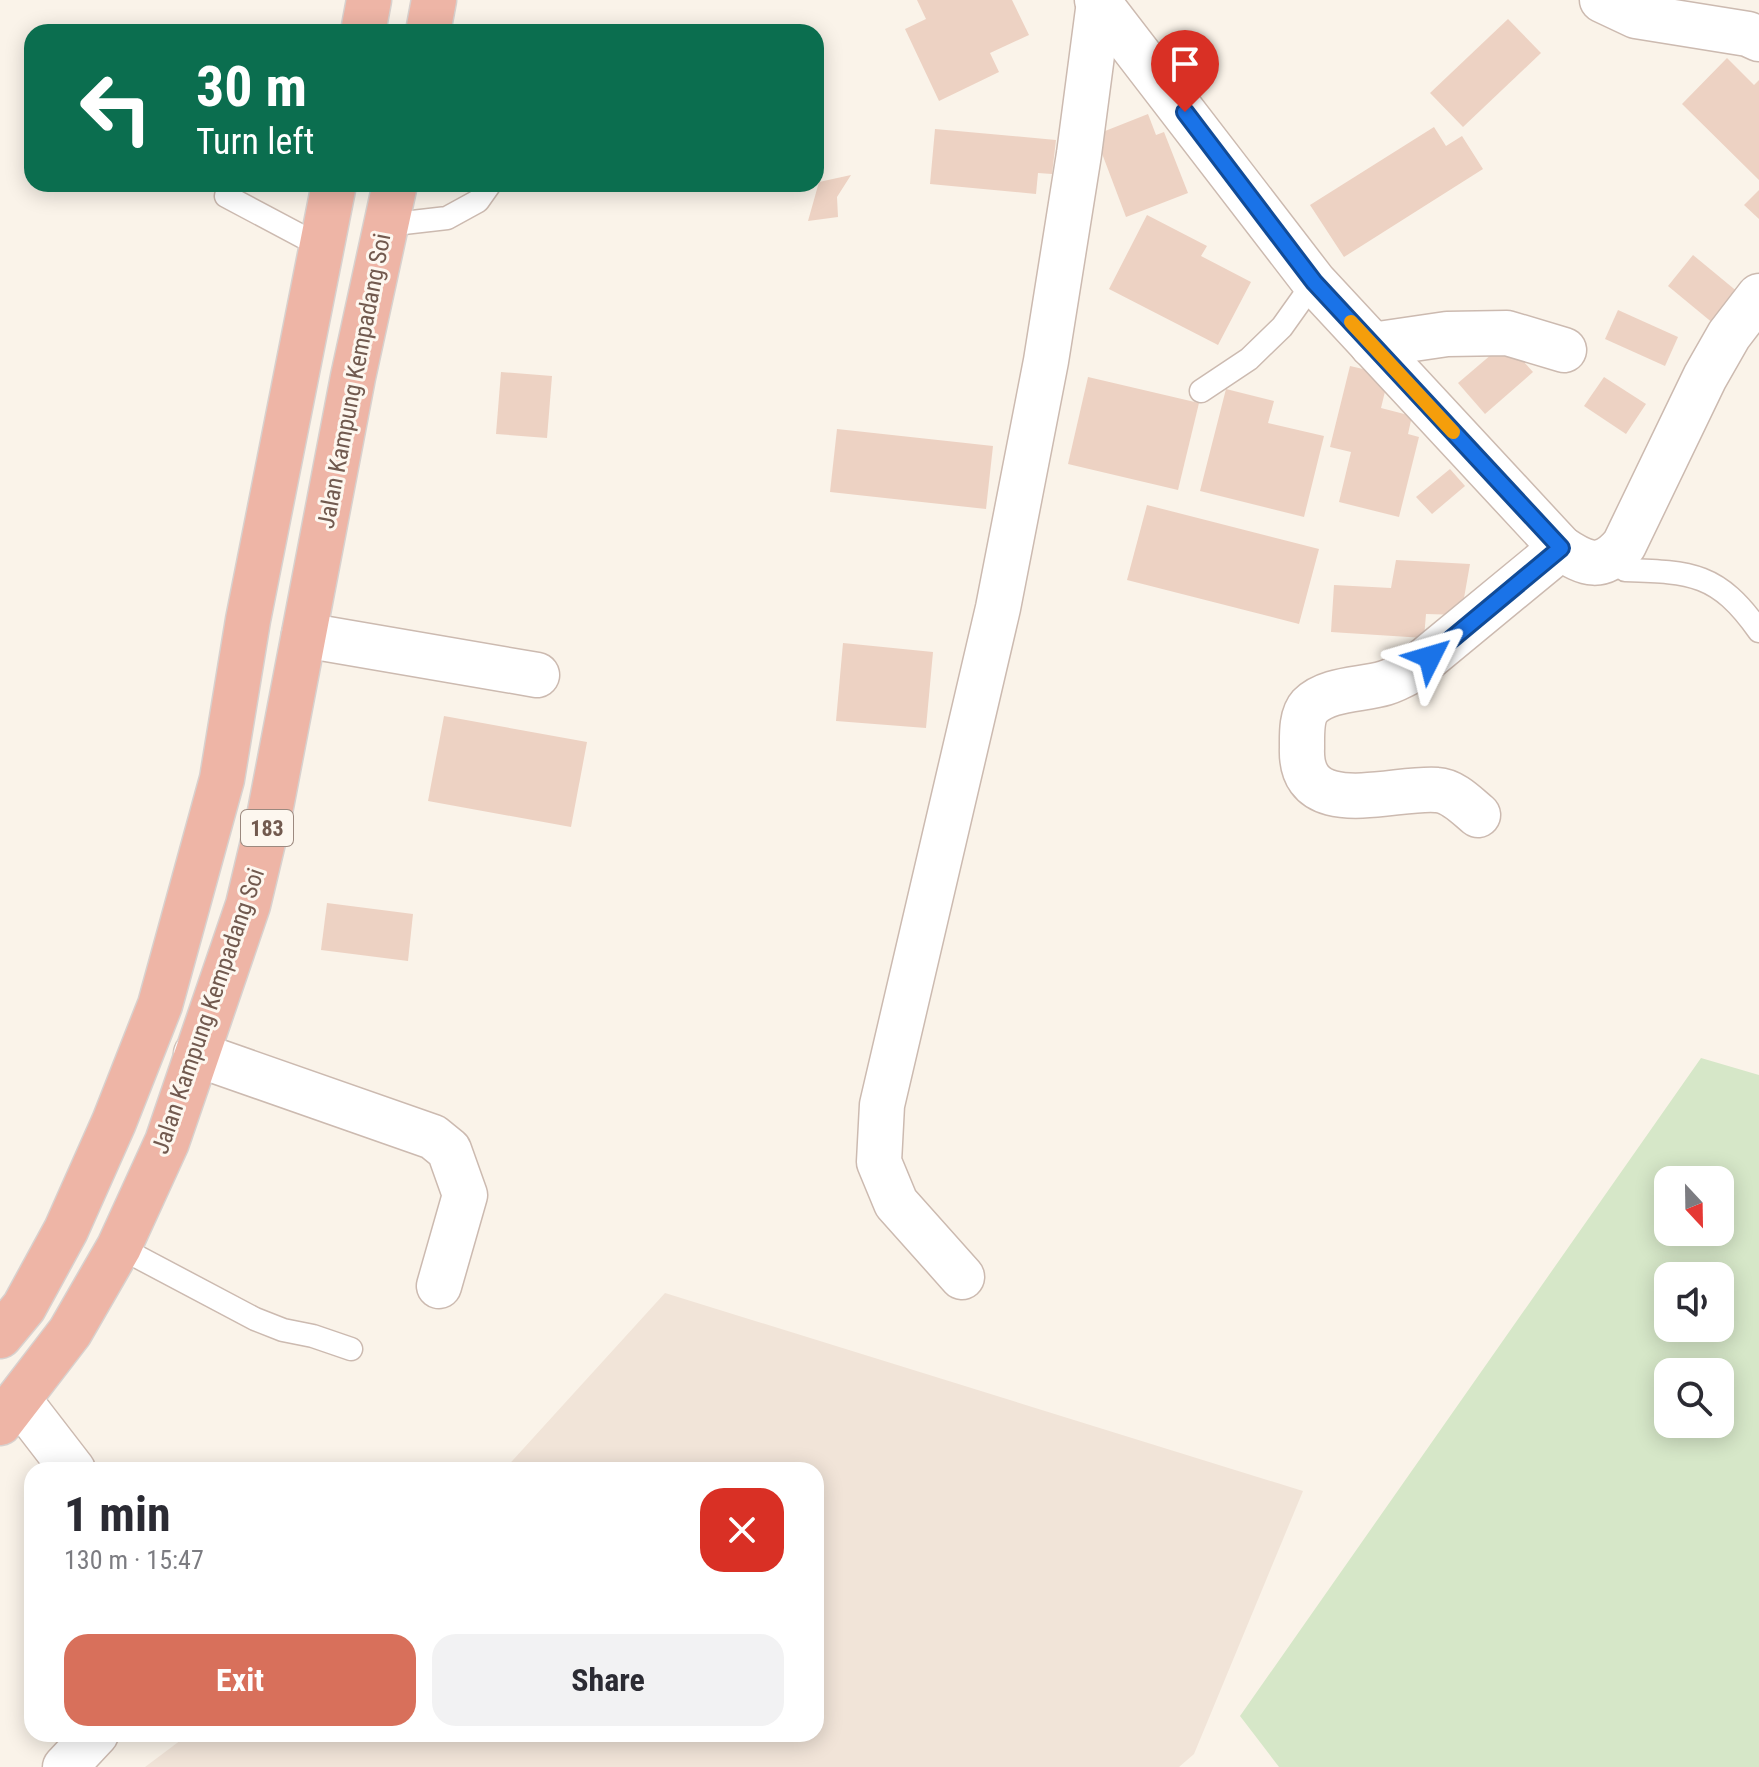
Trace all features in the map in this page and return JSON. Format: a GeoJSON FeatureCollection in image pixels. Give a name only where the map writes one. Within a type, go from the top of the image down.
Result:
{"type":"FeatureCollection","features":[{"type":"Feature","properties":{"kind":"highway"},"geometry":{"type":"LineString","coordinates":[[364,24],[369,0]]}},
{"type":"Feature","properties":{"kind":"highway","name":"Jalan Kampung Kempadang Soi"},"geometry":{"type":"LineString","coordinates":[[0,1336],[24,1307],[66,1230],[114,1122],[160,1005],[222,779],[248,620],[332,192]]}},
{"type":"Feature","properties":{"kind":"highway","name":"Jalan Kampung Kempadang Soi"},"geometry":{"type":"LineString","coordinates":[[9,1411],[70,1332],[119,1247],[167,1142],[251,890],[269,817],[353,377],[390,204]]}},
{"type":"Feature","properties":{"kind":"street"},"geometry":{"type":"LineString","coordinates":[[1602,0],[1636,16],[1748,34],[1759,39]]}},
{"type":"Feature","properties":{"kind":"street"},"geometry":{"type":"LineString","coordinates":[[1098,1],[1314,282],[1561,548],[1581,562],[1598,563],[1612,558],[1624,545],[1705,377],[1729,335],[1759,296]]}},
{"type":"Feature","properties":{"kind":"street"},"geometry":{"type":"LineString","coordinates":[[962,1277],[896,1203],[879,1162],[882,1105],[998,608],[1046,361],[1079,154],[1098,1]]}},
{"type":"Feature","properties":{"kind":"street"},"geometry":{"type":"LineString","coordinates":[[1372,345],[1447,334],[1507,333],[1564,350]]}},
{"type":"Feature","properties":{"kind":"street"},"geometry":{"type":"LineString","coordinates":[[1478,815],[1455,796],[1438,790],[1353,795],[1326,793],[1310,781],[1301,759],[1303,724],[1308,707],[1326,696],[1387,683],[1413,670],[1561,548]]}},
{"type":"Feature","properties":{"kind":"street"},"geometry":{"type":"LineString","coordinates":[[304,635],[537,675]]}},
{"type":"Feature","properties":{"kind":"street"},"geometry":{"type":"LineString","coordinates":[[196,1054],[433,1137],[449,1150],[465,1195],[439,1286]]}},
{"type":"Feature","properties":{"kind":"street"},"geometry":{"type":"LineString","coordinates":[[9,1411],[64,1462]]}},
{"type":"Feature","properties":{"kind":"street"},"geometry":{"type":"LineString","coordinates":[[65,1767],[88,1742]]}},
{"type":"Feature","properties":{"kind":"lane"},"geometry":{"type":"LineString","coordinates":[[390,204],[447,218],[478,201],[484,192]]}},
{"type":"Feature","properties":{"kind":"lane"},"geometry":{"type":"LineString","coordinates":[[226,196],[322,247]]}},
{"type":"Feature","properties":{"kind":"lane"},"geometry":{"type":"LineString","coordinates":[[1201,391],[1249,359],[1282,327],[1314,282]]}},
{"type":"Feature","properties":{"kind":"lane"},"geometry":{"type":"LineString","coordinates":[[1612,558],[1625,570],[1672,572],[1702,578],[1739,602],[1759,631]]}},
{"type":"Feature","properties":{"kind":"lane"},"geometry":{"type":"LineString","coordinates":[[119,1247],[255,1319],[351,1349]]}},
{"type":"Feature","properties":{"kind":"shaded area"},"geometry":{"type":"Polygon","coordinates":[[[665,1293],[1303,1491],[1194,1754],[1179,1767],[145,1767],[178,1742],[824,1742],[824,1462],[511,1462],[665,1293]]]}},
{"type":"Feature","properties":{"kind":"green space"},"geometry":{"type":"Polygon","coordinates":[[[1701,1058],[1759,1075],[1759,1767],[1279,1767],[1240,1716],[1701,1058]]]}},
{"type":"Feature","properties":{"kind":"building"},"geometry":{"type":"Polygon","coordinates":[[[917,0],[1012,0],[1029,35],[990,53],[999,72],[939,101],[905,29],[926,19],[917,0]]]}},
{"type":"Feature","properties":{"kind":"building"},"geometry":{"type":"Polygon","coordinates":[[[1508,19],[1541,53],[1463,127],[1430,93],[1508,19]]]}},
{"type":"Feature","properties":{"kind":"building"},"geometry":{"type":"Polygon","coordinates":[[[1727,58],[1754,85],[1759,80],[1759,180],[1682,104],[1727,58]]]}},
{"type":"Feature","properties":{"kind":"building"},"geometry":{"type":"Polygon","coordinates":[[[1148,114],[1156,135],[1164,132],[1188,193],[1126,217],[1095,135],[1148,114]]]}},
{"type":"Feature","properties":{"kind":"building"},"geometry":{"type":"Polygon","coordinates":[[[1434,127],[1446,146],[1462,136],[1483,169],[1344,257],[1310,205],[1434,127]]]}},
{"type":"Feature","properties":{"kind":"building"},"geometry":{"type":"Polygon","coordinates":[[[935,129],[1056,140],[1052,174],[1038,173],[1036,194],[930,184],[935,129]]]}},
{"type":"Feature","properties":{"kind":"building"},"geometry":{"type":"Polygon","coordinates":[[[851,175],[837,197],[838,217],[808,221],[816,192],[824,192],[824,181],[851,175]]]}},
{"type":"Feature","properties":{"kind":"building"},"geometry":{"type":"Polygon","coordinates":[[[1759,190],[1759,219],[1744,205],[1759,190]]]}},
{"type":"Feature","properties":{"kind":"building"},"geometry":{"type":"Polygon","coordinates":[[[1147,215],[1207,246],[1201,256],[1251,282],[1218,345],[1109,289],[1147,215]]]}},
{"type":"Feature","properties":{"kind":"building"},"geometry":{"type":"Polygon","coordinates":[[[1693,255],[1739,293],[1714,324],[1668,286],[1693,255]]]}},
{"type":"Feature","properties":{"kind":"building"},"geometry":{"type":"Polygon","coordinates":[[[1618,310],[1678,337],[1665,366],[1605,339],[1618,310]]]}},
{"type":"Feature","properties":{"kind":"building"},"geometry":{"type":"Polygon","coordinates":[[[1506,342],[1533,372],[1485,414],[1458,383],[1506,342]]]}},
{"type":"Feature","properties":{"kind":"building"},"geometry":{"type":"Polygon","coordinates":[[[1350,366],[1389,375],[1381,408],[1412,416],[1408,434],[1419,437],[1399,517],[1339,502],[1351,452],[1330,447],[1350,366]]]}},
{"type":"Feature","properties":{"kind":"building"},"geometry":{"type":"Polygon","coordinates":[[[501,372],[552,376],[547,438],[496,434],[501,372]]]}},
{"type":"Feature","properties":{"kind":"building"},"geometry":{"type":"Polygon","coordinates":[[[1088,377],[1199,403],[1178,490],[1068,464],[1088,377]]]}},
{"type":"Feature","properties":{"kind":"building"},"geometry":{"type":"Polygon","coordinates":[[[1604,377],[1646,404],[1626,434],[1584,406],[1604,377]]]}},
{"type":"Feature","properties":{"kind":"building"},"geometry":{"type":"Polygon","coordinates":[[[1226,389],[1274,401],[1268,423],[1324,436],[1304,517],[1200,491],[1226,389]]]}},
{"type":"Feature","properties":{"kind":"building"},"geometry":{"type":"Polygon","coordinates":[[[837,429],[993,446],[986,509],[830,492],[837,429]]]}},
{"type":"Feature","properties":{"kind":"building"},"geometry":{"type":"Polygon","coordinates":[[[1450,469],[1465,486],[1432,514],[1416,497],[1450,469]]]}},
{"type":"Feature","properties":{"kind":"building"},"geometry":{"type":"Polygon","coordinates":[[[1147,505],[1319,549],[1299,624],[1127,580],[1147,505]]]}},
{"type":"Feature","properties":{"kind":"building"},"geometry":{"type":"Polygon","coordinates":[[[1396,560],[1470,564],[1461,615],[1426,614],[1424,638],[1331,632],[1334,585],[1391,588],[1396,560]]]}},
{"type":"Feature","properties":{"kind":"building"},"geometry":{"type":"Polygon","coordinates":[[[843,643],[933,652],[926,728],[836,721],[843,643]]]}},
{"type":"Feature","properties":{"kind":"building"},"geometry":{"type":"Polygon","coordinates":[[[444,716],[587,742],[571,827],[428,801],[444,716]]]}},
{"type":"Feature","properties":{"kind":"building"},"geometry":{"type":"Polygon","coordinates":[[[327,903],[413,914],[408,961],[321,950],[327,903]]]}},
{"type":"Feature","properties":{"kind":"slow traffic"},"geometry":{"type":"LineString","coordinates":[[1351,322],[1453,432]]}},
{"type":"Feature","properties":{"kind":"route"},"geometry":{"type":"LineString","coordinates":[[1185,112],[1314,282],[1561,548],[1430,657]]}}]}
